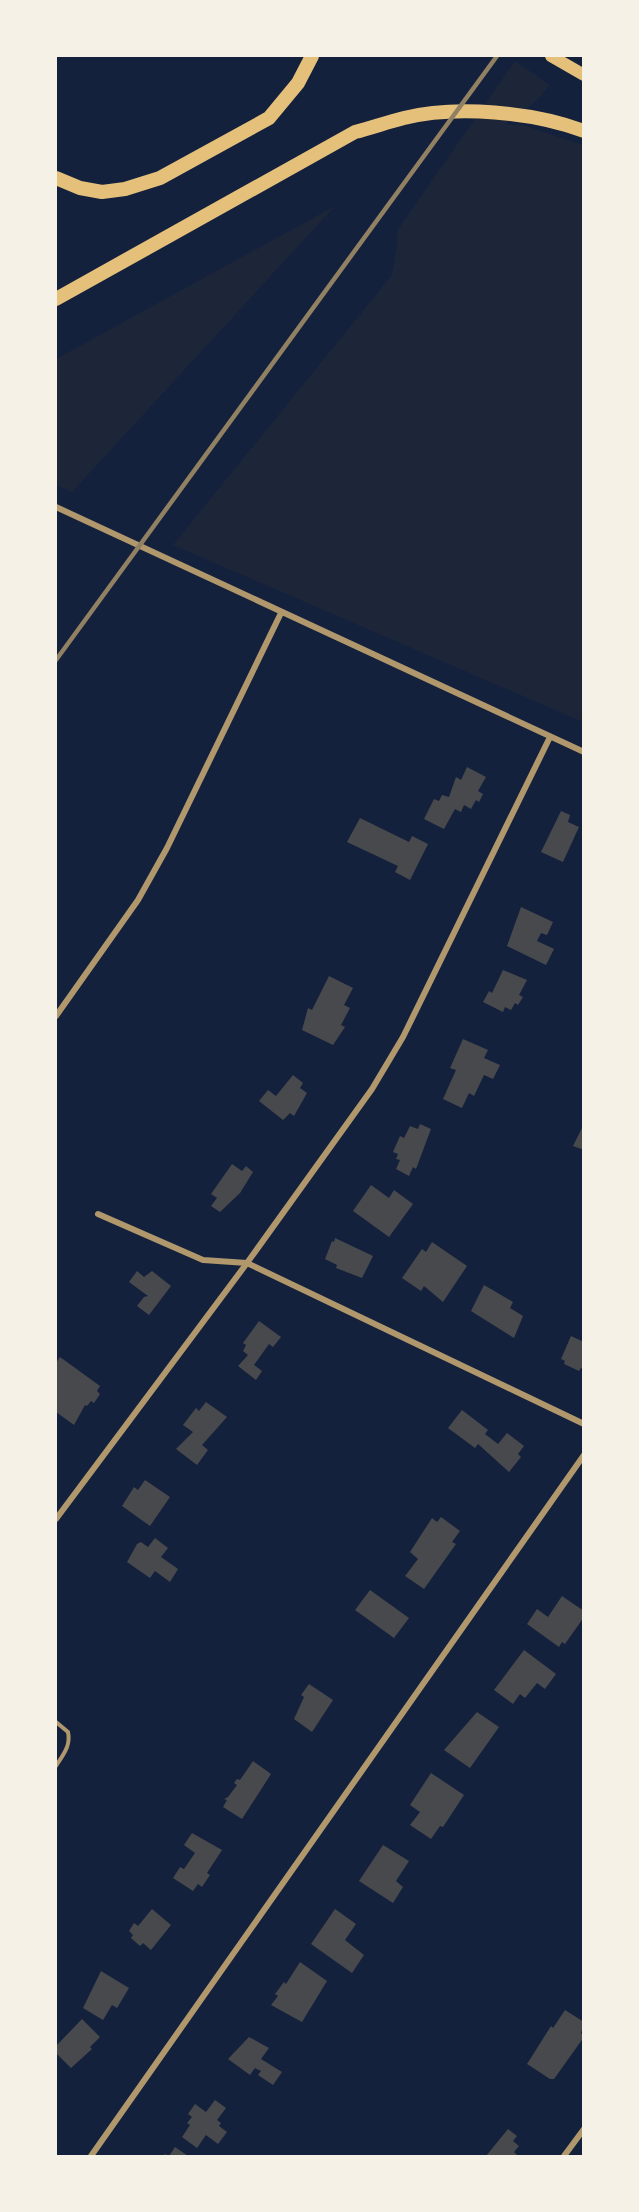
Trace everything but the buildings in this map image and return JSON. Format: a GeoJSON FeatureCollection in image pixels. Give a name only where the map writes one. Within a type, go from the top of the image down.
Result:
{"type":"FeatureCollection","features":[{"type":"Feature","properties":{"kind":"highway"},"geometry":{"type":"LineString","coordinates":[[56,178],[80,188],[102,192],[126,189],[160,178],[269,118],[289,97],[312,56]]}},
{"type":"Feature","properties":{"kind":"highway"},"geometry":{"type":"LineString","coordinates":[[56,299],[355,132],[406,117],[461,112],[504,114],[549,121],[584,130]]}},
{"type":"Feature","properties":{"kind":"main road"},"geometry":{"type":"LineString","coordinates":[[551,56],[584,75]]}},
{"type":"Feature","properties":{"kind":"street"},"geometry":{"type":"LineString","coordinates":[[56,507],[584,752]]}},
{"type":"Feature","properties":{"kind":"street"},"geometry":{"type":"LineString","coordinates":[[56,1016],[114,935],[150,879],[281,613]]}},
{"type":"Feature","properties":{"kind":"street"},"geometry":{"type":"LineString","coordinates":[[56,1519],[247,1263],[372,1089],[404,1038],[550,737]]}},
{"type":"Feature","properties":{"kind":"street"},"geometry":{"type":"LineString","coordinates":[[98,1214],[203,1260],[247,1263],[584,1424]]}},
{"type":"Feature","properties":{"kind":"street"},"geometry":{"type":"LineString","coordinates":[[91,2157],[584,1455]]}},
{"type":"Feature","properties":{"kind":"street"},"geometry":{"type":"LineString","coordinates":[[564,2157],[584,2129]]}},
{"type":"Feature","properties":{"kind":"lane"},"geometry":{"type":"LineString","coordinates":[[56,1722],[69,1732],[70,1738],[56,1766]]}},
{"type":"Feature","properties":{"kind":"shaded area"},"geometry":{"type":"Polygon","coordinates":[[[515,61],[550,85],[534,103],[505,125],[523,125],[583,145],[583,722],[173,545],[392,275],[398,240],[397,231],[515,61]]]}},
{"type":"Feature","properties":{"kind":"shaded area"},"geometry":{"type":"Polygon","coordinates":[[[335,206],[72,492],[56,485],[56,359],[335,206]]]}},
{"type":"Feature","properties":{"kind":"railway"},"geometry":{"type":"LineString","coordinates":[[56,660],[497,56]]}}]}
